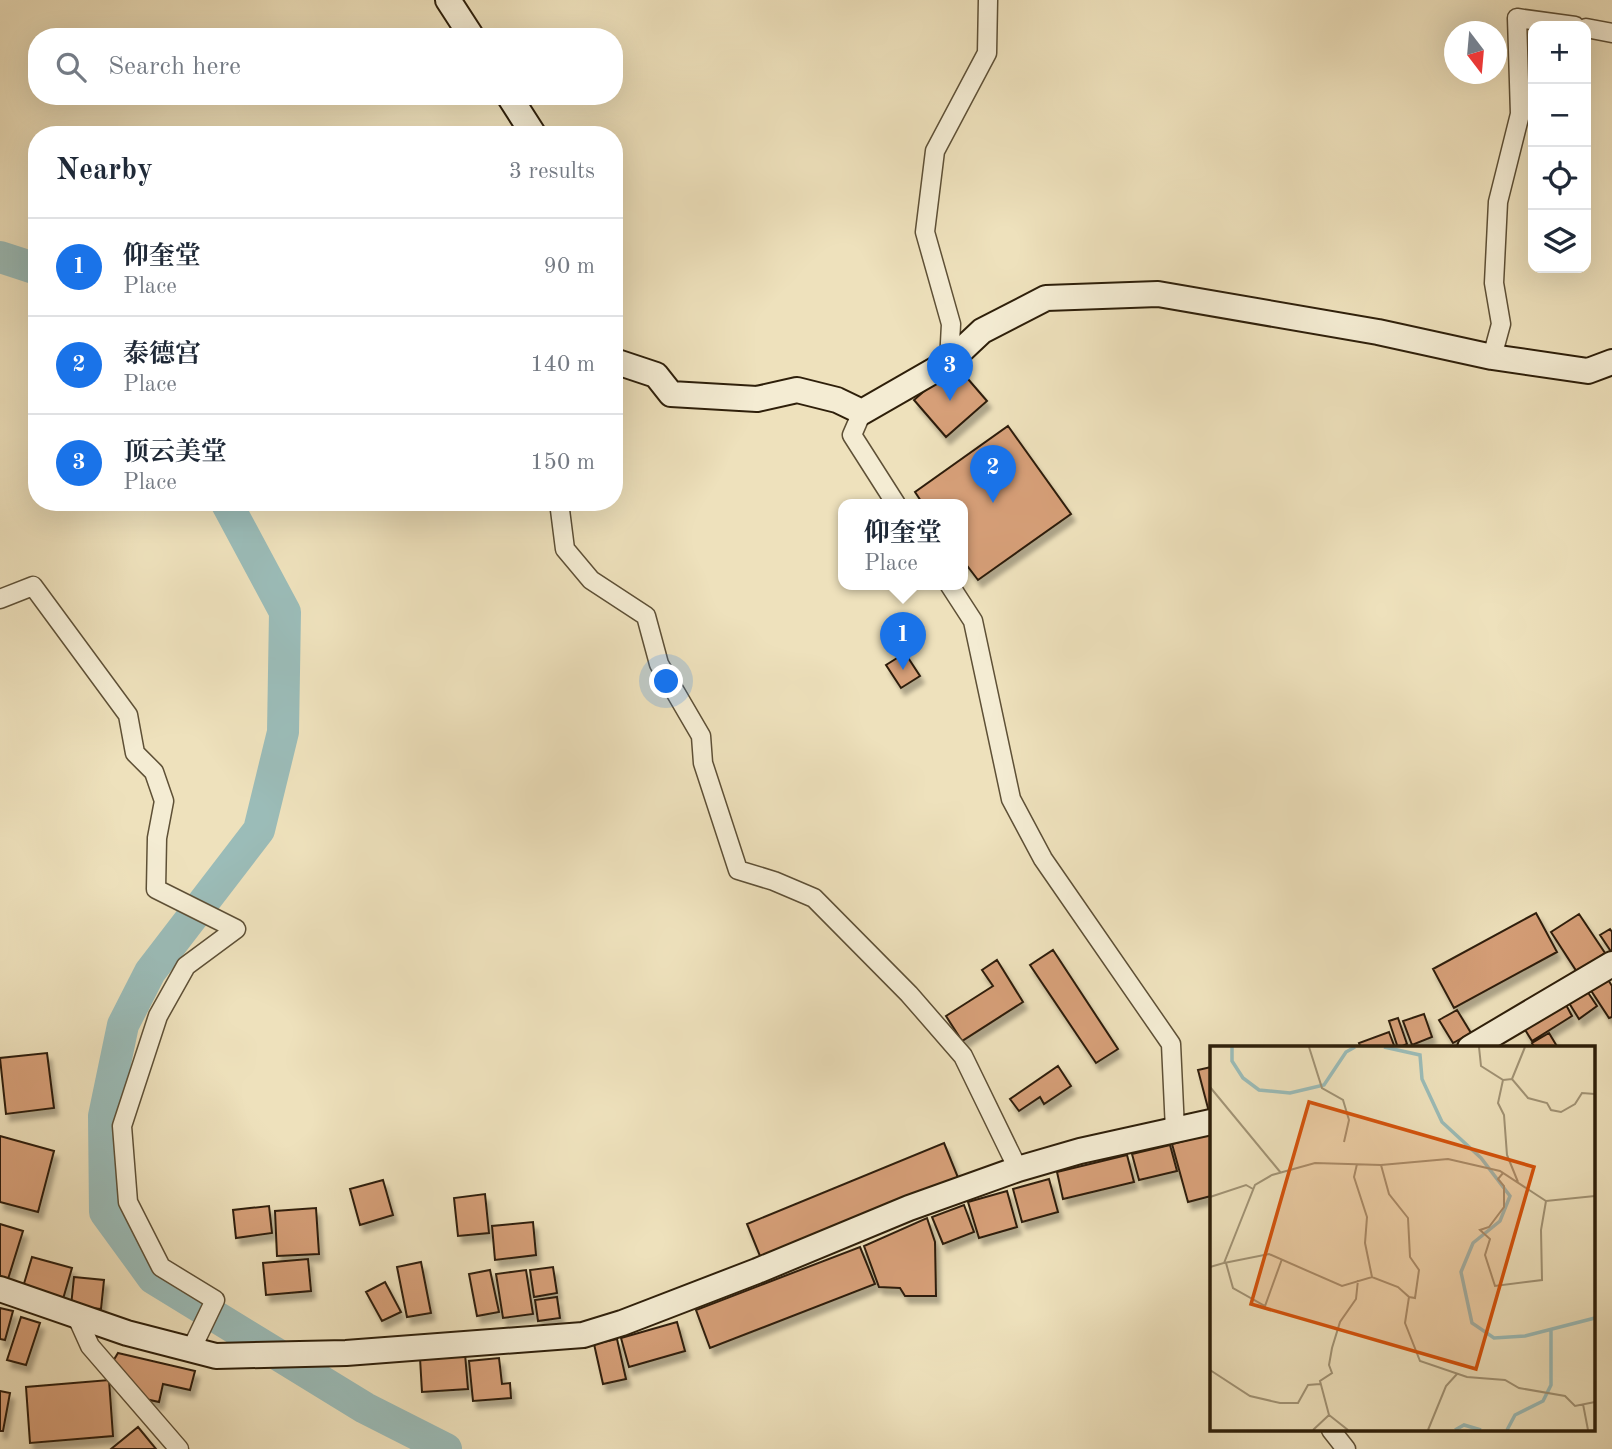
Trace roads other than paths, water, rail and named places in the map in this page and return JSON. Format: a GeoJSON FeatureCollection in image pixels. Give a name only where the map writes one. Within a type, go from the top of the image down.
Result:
{"type":"FeatureCollection","features":[{"type":"Feature","properties":{"kind":"street"},"geometry":{"type":"LineString","coordinates":[[448,0],[466,28]]}},
{"type":"Feature","properties":{"kind":"street"},"geometry":{"type":"LineString","coordinates":[[949,362],[951,324],[925,232],[934,151],[987,53],[988,0]]}},
{"type":"Feature","properties":{"kind":"street"},"geometry":{"type":"LineString","coordinates":[[1492,357],[1501,324],[1494,283],[1498,202],[1520,114],[1517,18],[1539,21]]}},
{"type":"Feature","properties":{"kind":"street"},"geometry":{"type":"LineString","coordinates":[[1591,29],[1612,33]]}},
{"type":"Feature","properties":{"kind":"street"},"geometry":{"type":"LineString","coordinates":[[515,105],[528,126]]}},
{"type":"Feature","properties":{"kind":"street"},"geometry":{"type":"LineString","coordinates":[[894,499],[852,435],[862,412],[949,362],[982,331],[1046,298],[1157,294],[1378,332],[1492,357],[1588,371],[1612,362]]}},
{"type":"Feature","properties":{"kind":"street"},"geometry":{"type":"LineString","coordinates":[[623,363],[656,375],[671,394],[757,399],[797,390],[837,400],[862,412]]}},
{"type":"Feature","properties":{"kind":"street"},"geometry":{"type":"LineString","coordinates":[[560,511],[565,549],[591,580],[646,616],[659,664],[701,736],[703,763],[738,870],[774,881],[814,898],[909,994],[963,1056],[1018,1169]]}},
{"type":"Feature","properties":{"kind":"street"},"geometry":{"type":"LineString","coordinates":[[0,599],[33,586],[128,715],[135,753],[154,772],[164,801],[157,838],[156,889],[236,929],[186,966],[158,1016],[122,1126],[128,1202],[161,1267],[215,1300],[194,1343]]}},
{"type":"Feature","properties":{"kind":"street"},"geometry":{"type":"LineString","coordinates":[[953,590],[972,621],[1012,799],[1044,859],[1147,1005],[1171,1044],[1175,1130]]}},
{"type":"Feature","properties":{"kind":"street"},"geometry":{"type":"LineString","coordinates":[[1473,1046],[1612,964]]}},
{"type":"Feature","properties":{"kind":"street"},"geometry":{"type":"LineString","coordinates":[[0,1289],[127,1333],[194,1343],[216,1356],[346,1353],[583,1335],[622,1323],[909,1208],[1018,1169],[1080,1151],[1210,1122]]}},
{"type":"Feature","properties":{"kind":"street"},"geometry":{"type":"LineString","coordinates":[[76,1315],[90,1346],[179,1449]]}},
{"type":"Feature","properties":{"kind":"street"},"geometry":{"type":"LineString","coordinates":[[1333,1432],[1346,1449]]}},
{"type":"Feature","properties":{"kind":"waterway"},"geometry":{"type":"LineString","coordinates":[[0,257],[28,266]]}},
{"type":"Feature","properties":{"kind":"waterway"},"geometry":{"type":"LineString","coordinates":[[231,511],[285,612],[283,732],[259,830],[150,972],[123,1025],[104,1116],[105,1212],[153,1278],[365,1408],[446,1449]]}},
{"type":"Feature","properties":{"kind":"place","name":"顶云美堂"},"geometry":{"type":"Point","coordinates":[950,401]}},
{"type":"Feature","properties":{"kind":"place","name":"泰德宫"},"geometry":{"type":"Point","coordinates":[993,503]}},
{"type":"Feature","properties":{"kind":"place","name":"仰奎堂"},"geometry":{"type":"Point","coordinates":[903,670]}}]}
